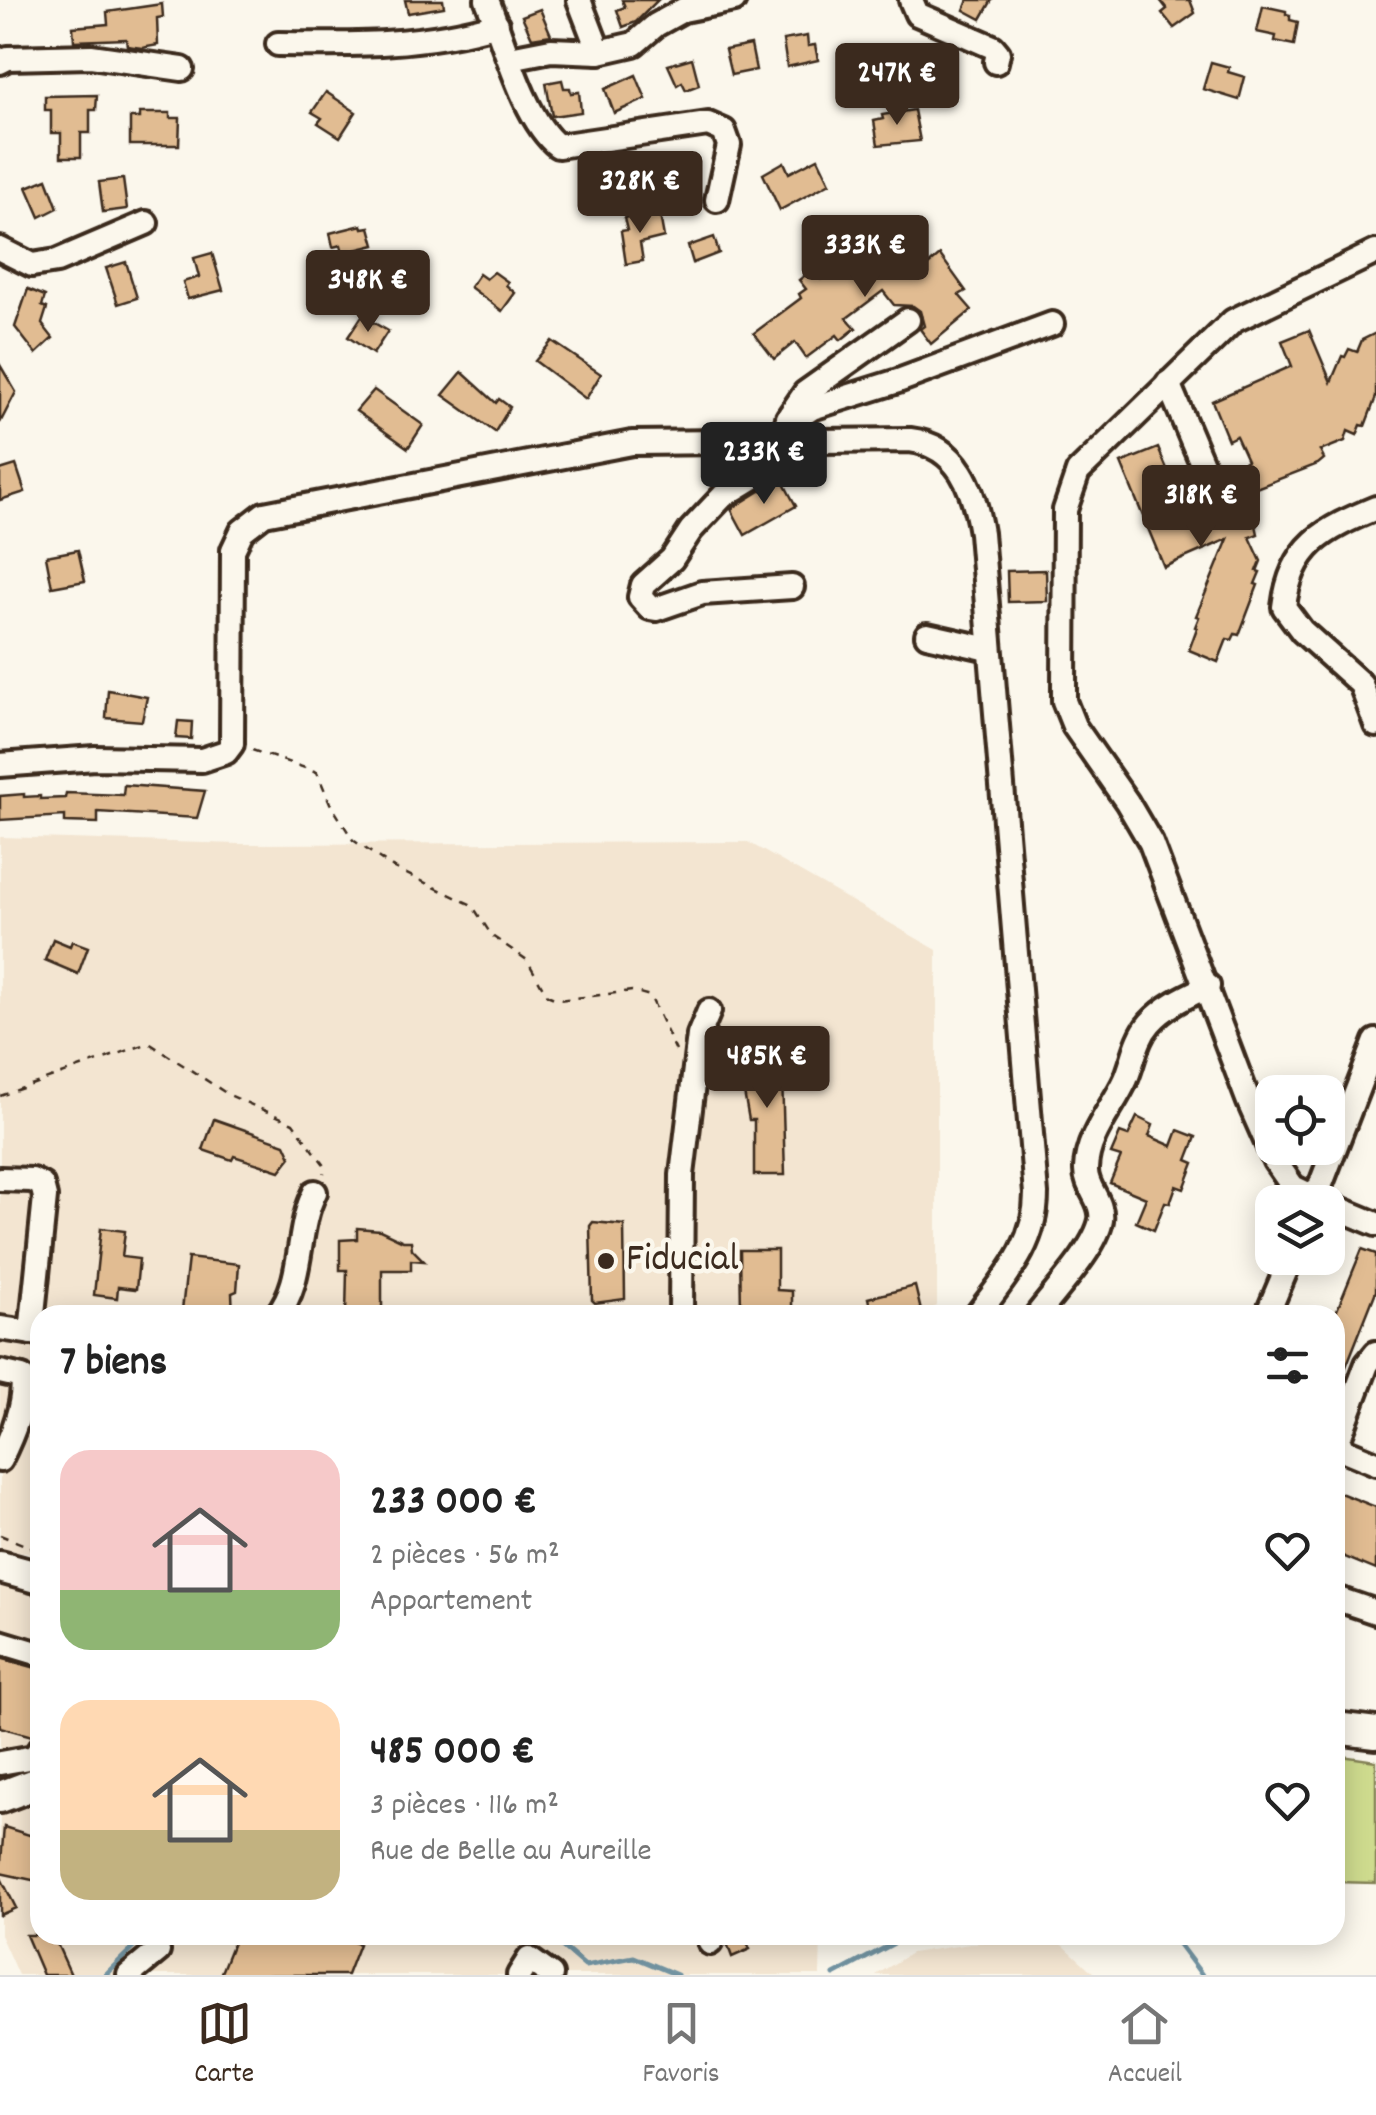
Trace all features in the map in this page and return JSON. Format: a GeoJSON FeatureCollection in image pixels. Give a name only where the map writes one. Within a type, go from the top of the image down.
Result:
{"type":"FeatureCollection","features":[{"type":"Feature","properties":{"kind":"main road"},"geometry":{"type":"LineString","coordinates":[[0,1567],[30,1575]]}},
{"type":"Feature","properties":{"kind":"main road"},"geometry":{"type":"LineString","coordinates":[[1345,1729],[1376,1733]]}},
{"type":"Feature","properties":{"kind":"main road"},"geometry":{"type":"LineString","coordinates":[[0,1797],[30,1770]]}},
{"type":"Feature","properties":{"kind":"street"},"geometry":{"type":"LineString","coordinates":[[488,0],[543,134],[558,146],[708,124],[724,131],[729,144],[717,200]]}},
{"type":"Feature","properties":{"kind":"street"},"geometry":{"type":"LineString","coordinates":[[580,0],[599,52]]}},
{"type":"Feature","properties":{"kind":"street"},"geometry":{"type":"LineString","coordinates":[[510,58],[551,50],[599,52],[634,44],[656,24],[683,10],[734,0]]}},
{"type":"Feature","properties":{"kind":"street"},"geometry":{"type":"LineString","coordinates":[[911,0],[917,14],[993,47],[998,53],[996,62]]}},
{"type":"Feature","properties":{"kind":"street"},"geometry":{"type":"LineString","coordinates":[[278,44],[369,46],[460,35],[497,24]]}},
{"type":"Feature","properties":{"kind":"street"},"geometry":{"type":"LineString","coordinates":[[0,62],[8,58],[90,56],[182,70]]}},
{"type":"Feature","properties":{"kind":"street"},"geometry":{"type":"LineString","coordinates":[[0,249],[32,265],[44,263],[146,223]]}},
{"type":"Feature","properties":{"kind":"street"},"geometry":{"type":"LineString","coordinates":[[1292,1185],[1249,1102],[1151,843],[1074,726],[1064,701],[1067,498],[1083,466],[1244,313],[1376,252]]}},
{"type":"Feature","properties":{"kind":"street"},"geometry":{"type":"LineString","coordinates":[[781,433],[805,393],[908,320]]}},
{"type":"Feature","properties":{"kind":"street"},"geometry":{"type":"LineString","coordinates":[[781,433],[812,408],[898,382],[1052,324]]}},
{"type":"Feature","properties":{"kind":"street"},"geometry":{"type":"LineString","coordinates":[[1168,383],[1212,488]]}},
{"type":"Feature","properties":{"kind":"street"},"geometry":{"type":"LineString","coordinates":[[0,765],[95,758],[202,760],[226,752],[232,744],[233,550],[242,530],[264,514],[298,504],[620,444],[781,433],[812,442],[921,442],[948,456],[970,486],[977,511],[1036,1194],[1036,1213],[1026,1246],[984,1305]]}},
{"type":"Feature","properties":{"kind":"street"},"geometry":{"type":"LineString","coordinates":[[792,587],[702,594],[656,609],[640,597],[643,585],[672,559],[691,530],[723,496],[812,442]]}},
{"type":"Feature","properties":{"kind":"street"},"geometry":{"type":"LineString","coordinates":[[1376,508],[1320,534],[1293,571],[1284,607],[1302,631],[1361,684],[1376,725]]}},
{"type":"Feature","properties":{"kind":"street"},"geometry":{"type":"LineString","coordinates":[[927,635],[989,649]]}},
{"type":"Feature","properties":{"kind":"street"},"geometry":{"type":"LineString","coordinates":[[1045,1305],[1091,1242],[1101,1221],[1098,1202],[1087,1182],[1087,1159],[1104,1114],[1127,1077],[1140,1037],[1168,1007],[1208,986]]}},
{"type":"Feature","properties":{"kind":"street"},"geometry":{"type":"LineString","coordinates":[[679,1305],[682,1175],[699,1035],[709,1011]]}},
{"type":"Feature","properties":{"kind":"street"},"geometry":{"type":"LineString","coordinates":[[1326,1185],[1376,1041]]}},
{"type":"Feature","properties":{"kind":"street"},"geometry":{"type":"LineString","coordinates":[[0,1179],[32,1180],[42,1185],[38,1305]]}},
{"type":"Feature","properties":{"kind":"street"},"geometry":{"type":"LineString","coordinates":[[285,1305],[295,1277],[302,1225],[315,1192]]}},
{"type":"Feature","properties":{"kind":"street"},"geometry":{"type":"LineString","coordinates":[[1345,1212],[1376,1224]]}},
{"type":"Feature","properties":{"kind":"street"},"geometry":{"type":"LineString","coordinates":[[1271,1305],[1284,1275]]}},
{"type":"Feature","properties":{"kind":"street"},"geometry":{"type":"LineString","coordinates":[[295,1277],[300,1305]]}},
{"type":"Feature","properties":{"kind":"street"},"geometry":{"type":"LineString","coordinates":[[0,1328],[30,1333]]}},
{"type":"Feature","properties":{"kind":"street"},"geometry":{"type":"LineString","coordinates":[[1345,1421],[1376,1353]]}},
{"type":"Feature","properties":{"kind":"street"},"geometry":{"type":"LineString","coordinates":[[0,1372],[22,1377],[24,1389],[11,1439],[0,1460]]}},
{"type":"Feature","properties":{"kind":"street"},"geometry":{"type":"LineString","coordinates":[[1345,1450],[1376,1463]]}},
{"type":"Feature","properties":{"kind":"street"},"geometry":{"type":"LineString","coordinates":[[1345,1601],[1376,1612]]}},
{"type":"Feature","properties":{"kind":"street"},"geometry":{"type":"LineString","coordinates":[[0,1642],[30,1651]]}},
{"type":"Feature","properties":{"kind":"street"},"geometry":{"type":"LineString","coordinates":[[0,1763],[30,1762]]}},
{"type":"Feature","properties":{"kind":"street"},"geometry":{"type":"LineString","coordinates":[[129,1975],[158,1951]]}},
{"type":"Feature","properties":{"kind":"street"},"geometry":{"type":"LineString","coordinates":[[519,1975],[529,1959],[551,1975]]}},
{"type":"Feature","properties":{"kind":"path"},"geometry":{"type":"LineString","coordinates":[[232,744],[316,772],[353,840],[392,866],[472,904],[492,936],[527,960],[547,995],[559,1000],[609,992],[650,996],[680,1058],[695,1071]]}},
{"type":"Feature","properties":{"kind":"path"},"geometry":{"type":"LineString","coordinates":[[0,1096],[149,1043],[229,1096],[293,1123],[326,1167],[315,1192]]}},
{"type":"Feature","properties":{"kind":"path"},"geometry":{"type":"LineString","coordinates":[[0,1535],[30,1547]]}},
{"type":"Feature","properties":{"kind":"shaded area"},"geometry":{"type":"Polygon","coordinates":[[[0,837],[239,844],[748,842],[937,950],[937,1305],[30,1305],[30,1554],[0,1550],[0,837]]]}},
{"type":"Feature","properties":{"kind":"shaded area"},"geometry":{"type":"Polygon","coordinates":[[[0,1575],[30,1584],[30,1945],[821,1945],[820,1975],[18,1975],[0,1935],[0,1575]]]}},
{"type":"Feature","properties":{"kind":"shaded area"},"geometry":{"type":"Polygon","coordinates":[[[963,1945],[1063,1945],[1096,1975],[876,1975],[911,1953],[963,1945]]]}},
{"type":"Feature","properties":{"kind":"green space"},"geometry":{"type":"Polygon","coordinates":[[[1345,1756],[1376,1761],[1376,1883],[1345,1882],[1345,1756]]]}},
{"type":"Feature","properties":{"kind":"building"},"geometry":{"type":"Polygon","coordinates":[[[405,0],[443,0],[444,7],[408,13],[405,0]]]}},
{"type":"Feature","properties":{"kind":"building"},"geometry":{"type":"Polygon","coordinates":[[[622,0],[658,0],[636,22],[623,27],[617,10],[625,7],[622,0]]]}},
{"type":"Feature","properties":{"kind":"building"},"geometry":{"type":"Polygon","coordinates":[[[968,0],[992,0],[981,19],[964,10],[968,0]]]}},
{"type":"Feature","properties":{"kind":"building"},"geometry":{"type":"Polygon","coordinates":[[[1160,0],[1190,0],[1195,13],[1174,28],[1162,13],[1167,9],[1160,0]]]}},
{"type":"Feature","properties":{"kind":"building"},"geometry":{"type":"Polygon","coordinates":[[[162,4],[163,17],[157,18],[158,45],[127,46],[126,39],[74,41],[73,27],[108,24],[107,12],[162,4]]]}},
{"type":"Feature","properties":{"kind":"building"},"geometry":{"type":"Polygon","coordinates":[[[1263,6],[1286,11],[1290,20],[1298,22],[1294,45],[1257,32],[1263,6]]]}},
{"type":"Feature","properties":{"kind":"building"},"geometry":{"type":"Polygon","coordinates":[[[540,9],[551,35],[532,38],[522,16],[540,9]]]}},
{"type":"Feature","properties":{"kind":"building"},"geometry":{"type":"Polygon","coordinates":[[[807,36],[808,46],[815,45],[818,60],[787,67],[783,40],[807,36]]]}},
{"type":"Feature","properties":{"kind":"building"},"geometry":{"type":"Polygon","coordinates":[[[751,45],[756,70],[731,75],[725,50],[751,45]]]}},
{"type":"Feature","properties":{"kind":"building"},"geometry":{"type":"Polygon","coordinates":[[[692,58],[699,85],[686,90],[682,82],[677,85],[668,65],[692,58]]]}},
{"type":"Feature","properties":{"kind":"building"},"geometry":{"type":"Polygon","coordinates":[[[1211,62],[1245,77],[1239,100],[1203,89],[1211,62]]]}},
{"type":"Feature","properties":{"kind":"building"},"geometry":{"type":"Polygon","coordinates":[[[636,75],[646,99],[614,113],[605,89],[636,75]]]}},
{"type":"Feature","properties":{"kind":"building"},"geometry":{"type":"Polygon","coordinates":[[[562,80],[571,93],[579,92],[581,112],[552,116],[546,83],[562,80]]]}},
{"type":"Feature","properties":{"kind":"building"},"geometry":{"type":"Polygon","coordinates":[[[326,92],[356,112],[340,137],[318,123],[322,118],[312,112],[326,92]]]}},
{"type":"Feature","properties":{"kind":"building"},"geometry":{"type":"Polygon","coordinates":[[[97,95],[96,110],[90,110],[90,133],[81,133],[81,157],[61,157],[61,133],[51,133],[51,110],[45,110],[45,96],[97,95]]]}},
{"type":"Feature","properties":{"kind":"building"},"geometry":{"type":"Polygon","coordinates":[[[914,110],[920,141],[878,145],[874,121],[883,119],[882,115],[914,110]]]}},
{"type":"Feature","properties":{"kind":"building"},"geometry":{"type":"Polygon","coordinates":[[[140,113],[170,113],[170,118],[180,118],[179,145],[130,145],[130,118],[140,118],[140,113]]]}},
{"type":"Feature","properties":{"kind":"building"},"geometry":{"type":"Polygon","coordinates":[[[818,158],[830,183],[780,210],[763,174],[784,162],[789,173],[818,158]]]}},
{"type":"Feature","properties":{"kind":"building"},"geometry":{"type":"Polygon","coordinates":[[[47,179],[58,208],[40,217],[27,187],[47,179]]]}},
{"type":"Feature","properties":{"kind":"building"},"geometry":{"type":"Polygon","coordinates":[[[123,179],[127,209],[103,212],[99,182],[123,179]]]}},
{"type":"Feature","properties":{"kind":"building"},"geometry":{"type":"Polygon","coordinates":[[[639,214],[640,219],[660,215],[664,237],[640,243],[643,261],[626,264],[621,231],[627,230],[624,218],[639,214]]]}},
{"type":"Feature","properties":{"kind":"building"},"geometry":{"type":"Polygon","coordinates":[[[362,225],[370,227],[375,245],[343,253],[341,245],[333,247],[330,233],[362,225]]]}},
{"type":"Feature","properties":{"kind":"building"},"geometry":{"type":"Polygon","coordinates":[[[714,237],[719,253],[693,263],[688,246],[714,237]]]}},
{"type":"Feature","properties":{"kind":"building"},"geometry":{"type":"Polygon","coordinates":[[[872,243],[900,244],[900,257],[915,276],[940,255],[966,291],[959,295],[972,310],[931,344],[920,329],[924,326],[920,311],[913,306],[894,305],[883,291],[847,318],[856,328],[841,340],[837,335],[806,358],[795,342],[774,359],[754,333],[801,298],[799,294],[806,289],[799,280],[813,269],[821,279],[872,243]]]}},
{"type":"Feature","properties":{"kind":"building"},"geometry":{"type":"Polygon","coordinates":[[[212,253],[223,290],[188,299],[183,282],[199,277],[194,258],[212,253]]]}},
{"type":"Feature","properties":{"kind":"building"},"geometry":{"type":"Polygon","coordinates":[[[126,262],[137,298],[118,304],[106,268],[126,262]]]}},
{"type":"Feature","properties":{"kind":"building"},"geometry":{"type":"Polygon","coordinates":[[[494,272],[515,293],[502,311],[470,287],[479,274],[486,279],[494,272]]]}},
{"type":"Feature","properties":{"kind":"building"},"geometry":{"type":"Polygon","coordinates":[[[28,289],[45,296],[42,306],[47,308],[42,324],[53,338],[36,354],[15,327],[28,289]]]}},
{"type":"Feature","properties":{"kind":"building"},"geometry":{"type":"Polygon","coordinates":[[[362,316],[388,331],[373,354],[348,337],[362,316]]]}},
{"type":"Feature","properties":{"kind":"building"},"geometry":{"type":"Polygon","coordinates":[[[1309,330],[1331,382],[1342,356],[1349,349],[1357,352],[1362,340],[1376,333],[1376,397],[1365,426],[1361,425],[1357,435],[1348,431],[1345,441],[1320,451],[1324,459],[1318,464],[1251,490],[1240,464],[1247,460],[1236,436],[1228,440],[1212,401],[1292,366],[1282,341],[1309,330]]]}},
{"type":"Feature","properties":{"kind":"building"},"geometry":{"type":"Polygon","coordinates":[[[552,341],[601,374],[586,399],[535,361],[552,341]]]}},
{"type":"Feature","properties":{"kind":"building"},"geometry":{"type":"Polygon","coordinates":[[[0,365],[16,392],[0,423],[0,365]]]}},
{"type":"Feature","properties":{"kind":"building"},"geometry":{"type":"Polygon","coordinates":[[[462,372],[496,403],[499,399],[510,407],[495,432],[443,395],[462,372]]]}},
{"type":"Feature","properties":{"kind":"building"},"geometry":{"type":"Polygon","coordinates":[[[374,390],[423,425],[408,448],[356,411],[374,390]]]}},
{"type":"Feature","properties":{"kind":"building"},"geometry":{"type":"Polygon","coordinates":[[[1158,448],[1190,523],[1245,499],[1256,525],[1258,534],[1250,537],[1261,561],[1255,584],[1258,585],[1239,635],[1227,639],[1218,662],[1189,650],[1197,628],[1196,616],[1228,539],[1164,567],[1121,463],[1158,448]]]}},
{"type":"Feature","properties":{"kind":"building"},"geometry":{"type":"Polygon","coordinates":[[[16,465],[25,492],[0,500],[0,470],[16,465]]]}},
{"type":"Feature","properties":{"kind":"building"},"geometry":{"type":"Polygon","coordinates":[[[781,478],[796,506],[745,535],[731,509],[781,478]]]}},
{"type":"Feature","properties":{"kind":"building"},"geometry":{"type":"Polygon","coordinates":[[[78,550],[85,581],[52,587],[46,556],[78,550]]]}},
{"type":"Feature","properties":{"kind":"building"},"geometry":{"type":"Polygon","coordinates":[[[1046,570],[1047,601],[1008,602],[1007,571],[1046,570]]]}},
{"type":"Feature","properties":{"kind":"building"},"geometry":{"type":"Polygon","coordinates":[[[108,690],[147,697],[142,721],[106,718],[108,690]]]}},
{"type":"Feature","properties":{"kind":"building"},"geometry":{"type":"Polygon","coordinates":[[[178,721],[192,722],[191,739],[176,738],[178,721]]]}},
{"type":"Feature","properties":{"kind":"building"},"geometry":{"type":"Polygon","coordinates":[[[124,785],[205,791],[197,818],[98,812],[98,823],[65,822],[65,816],[0,820],[0,796],[24,794],[40,799],[65,798],[66,793],[123,795],[124,785]]]}},
{"type":"Feature","properties":{"kind":"building"},"geometry":{"type":"Polygon","coordinates":[[[53,939],[70,946],[72,941],[88,947],[78,974],[45,960],[53,939]]]}},
{"type":"Feature","properties":{"kind":"building"},"geometry":{"type":"Polygon","coordinates":[[[781,1042],[785,1175],[754,1175],[754,1120],[749,1120],[743,1087],[756,1084],[755,1044],[781,1042]]]}},
{"type":"Feature","properties":{"kind":"building"},"geometry":{"type":"Polygon","coordinates":[[[1137,1117],[1153,1125],[1149,1136],[1172,1146],[1178,1130],[1196,1137],[1187,1160],[1194,1163],[1184,1189],[1176,1186],[1154,1230],[1136,1222],[1146,1198],[1110,1183],[1121,1157],[1111,1154],[1120,1133],[1128,1136],[1137,1117]]]}},
{"type":"Feature","properties":{"kind":"building"},"geometry":{"type":"Polygon","coordinates":[[[214,1119],[285,1144],[291,1157],[280,1171],[203,1150],[214,1119]]]}},
{"type":"Feature","properties":{"kind":"building","name":"Fiducial"},"geometry":{"type":"Polygon","coordinates":[[[593,1222],[624,1225],[625,1299],[595,1303],[592,1300],[593,1222]]]}},
{"type":"Feature","properties":{"kind":"building"},"geometry":{"type":"Polygon","coordinates":[[[101,1228],[125,1231],[122,1257],[139,1259],[136,1289],[118,1287],[117,1298],[94,1295],[101,1228]]]}},
{"type":"Feature","properties":{"kind":"building"},"geometry":{"type":"Polygon","coordinates":[[[357,1228],[380,1230],[411,1241],[412,1249],[424,1261],[411,1260],[411,1270],[382,1270],[382,1305],[346,1305],[347,1270],[340,1270],[340,1240],[357,1239],[357,1228]]]}},
{"type":"Feature","properties":{"kind":"building"},"geometry":{"type":"Polygon","coordinates":[[[1362,1249],[1376,1254],[1376,1291],[1345,1369],[1345,1305],[1339,1305],[1362,1249]]]}},
{"type":"Feature","properties":{"kind":"building"},"geometry":{"type":"Polygon","coordinates":[[[740,1250],[777,1250],[777,1290],[792,1291],[792,1305],[741,1305],[740,1250]]]}},
{"type":"Feature","properties":{"kind":"building"},"geometry":{"type":"Polygon","coordinates":[[[188,1258],[239,1264],[233,1305],[183,1305],[188,1258]]]}},
{"type":"Feature","properties":{"kind":"building"},"geometry":{"type":"Polygon","coordinates":[[[915,1286],[920,1305],[870,1305],[868,1298],[915,1286]]]}},
{"type":"Feature","properties":{"kind":"building"},"geometry":{"type":"Polygon","coordinates":[[[1345,1495],[1376,1507],[1376,1570],[1345,1557],[1345,1495]]]}},
{"type":"Feature","properties":{"kind":"building"},"geometry":{"type":"Polygon","coordinates":[[[0,1658],[30,1666],[30,1735],[0,1727],[0,1658]]]}},
{"type":"Feature","properties":{"kind":"building"},"geometry":{"type":"Polygon","coordinates":[[[4,1827],[30,1835],[30,1879],[0,1873],[4,1827]]]}},
{"type":"Feature","properties":{"kind":"building"},"geometry":{"type":"Polygon","coordinates":[[[0,1876],[16,1908],[0,1915],[0,1876]]]}},
{"type":"Feature","properties":{"kind":"building"},"geometry":{"type":"Polygon","coordinates":[[[30,1945],[58,1945],[71,1975],[43,1975],[30,1945]]]}},
{"type":"Feature","properties":{"kind":"building"},"geometry":{"type":"Polygon","coordinates":[[[232,1945],[359,1945],[347,1975],[220,1975],[232,1945]]]}},
{"type":"Feature","properties":{"kind":"building"},"geometry":{"type":"Polygon","coordinates":[[[728,1945],[748,1945],[750,1949],[732,1957],[728,1945]]]}},
{"type":"Feature","properties":{"kind":"waterway"},"geometry":{"type":"LineString","coordinates":[[105,1975],[136,1945]]}},
{"type":"Feature","properties":{"kind":"waterway"},"geometry":{"type":"LineString","coordinates":[[561,1945],[585,1966],[634,1957],[677,1975]]}},
{"type":"Feature","properties":{"kind":"waterway"},"geometry":{"type":"LineString","coordinates":[[834,1975],[890,1945]]}},
{"type":"Feature","properties":{"kind":"waterway"},"geometry":{"type":"LineString","coordinates":[[1180,1945],[1202,1975]]}},
{"type":"Feature","properties":{"kind":"place","name":"Fiducial"},"geometry":{"type":"Point","coordinates":[606,1261]}}]}
